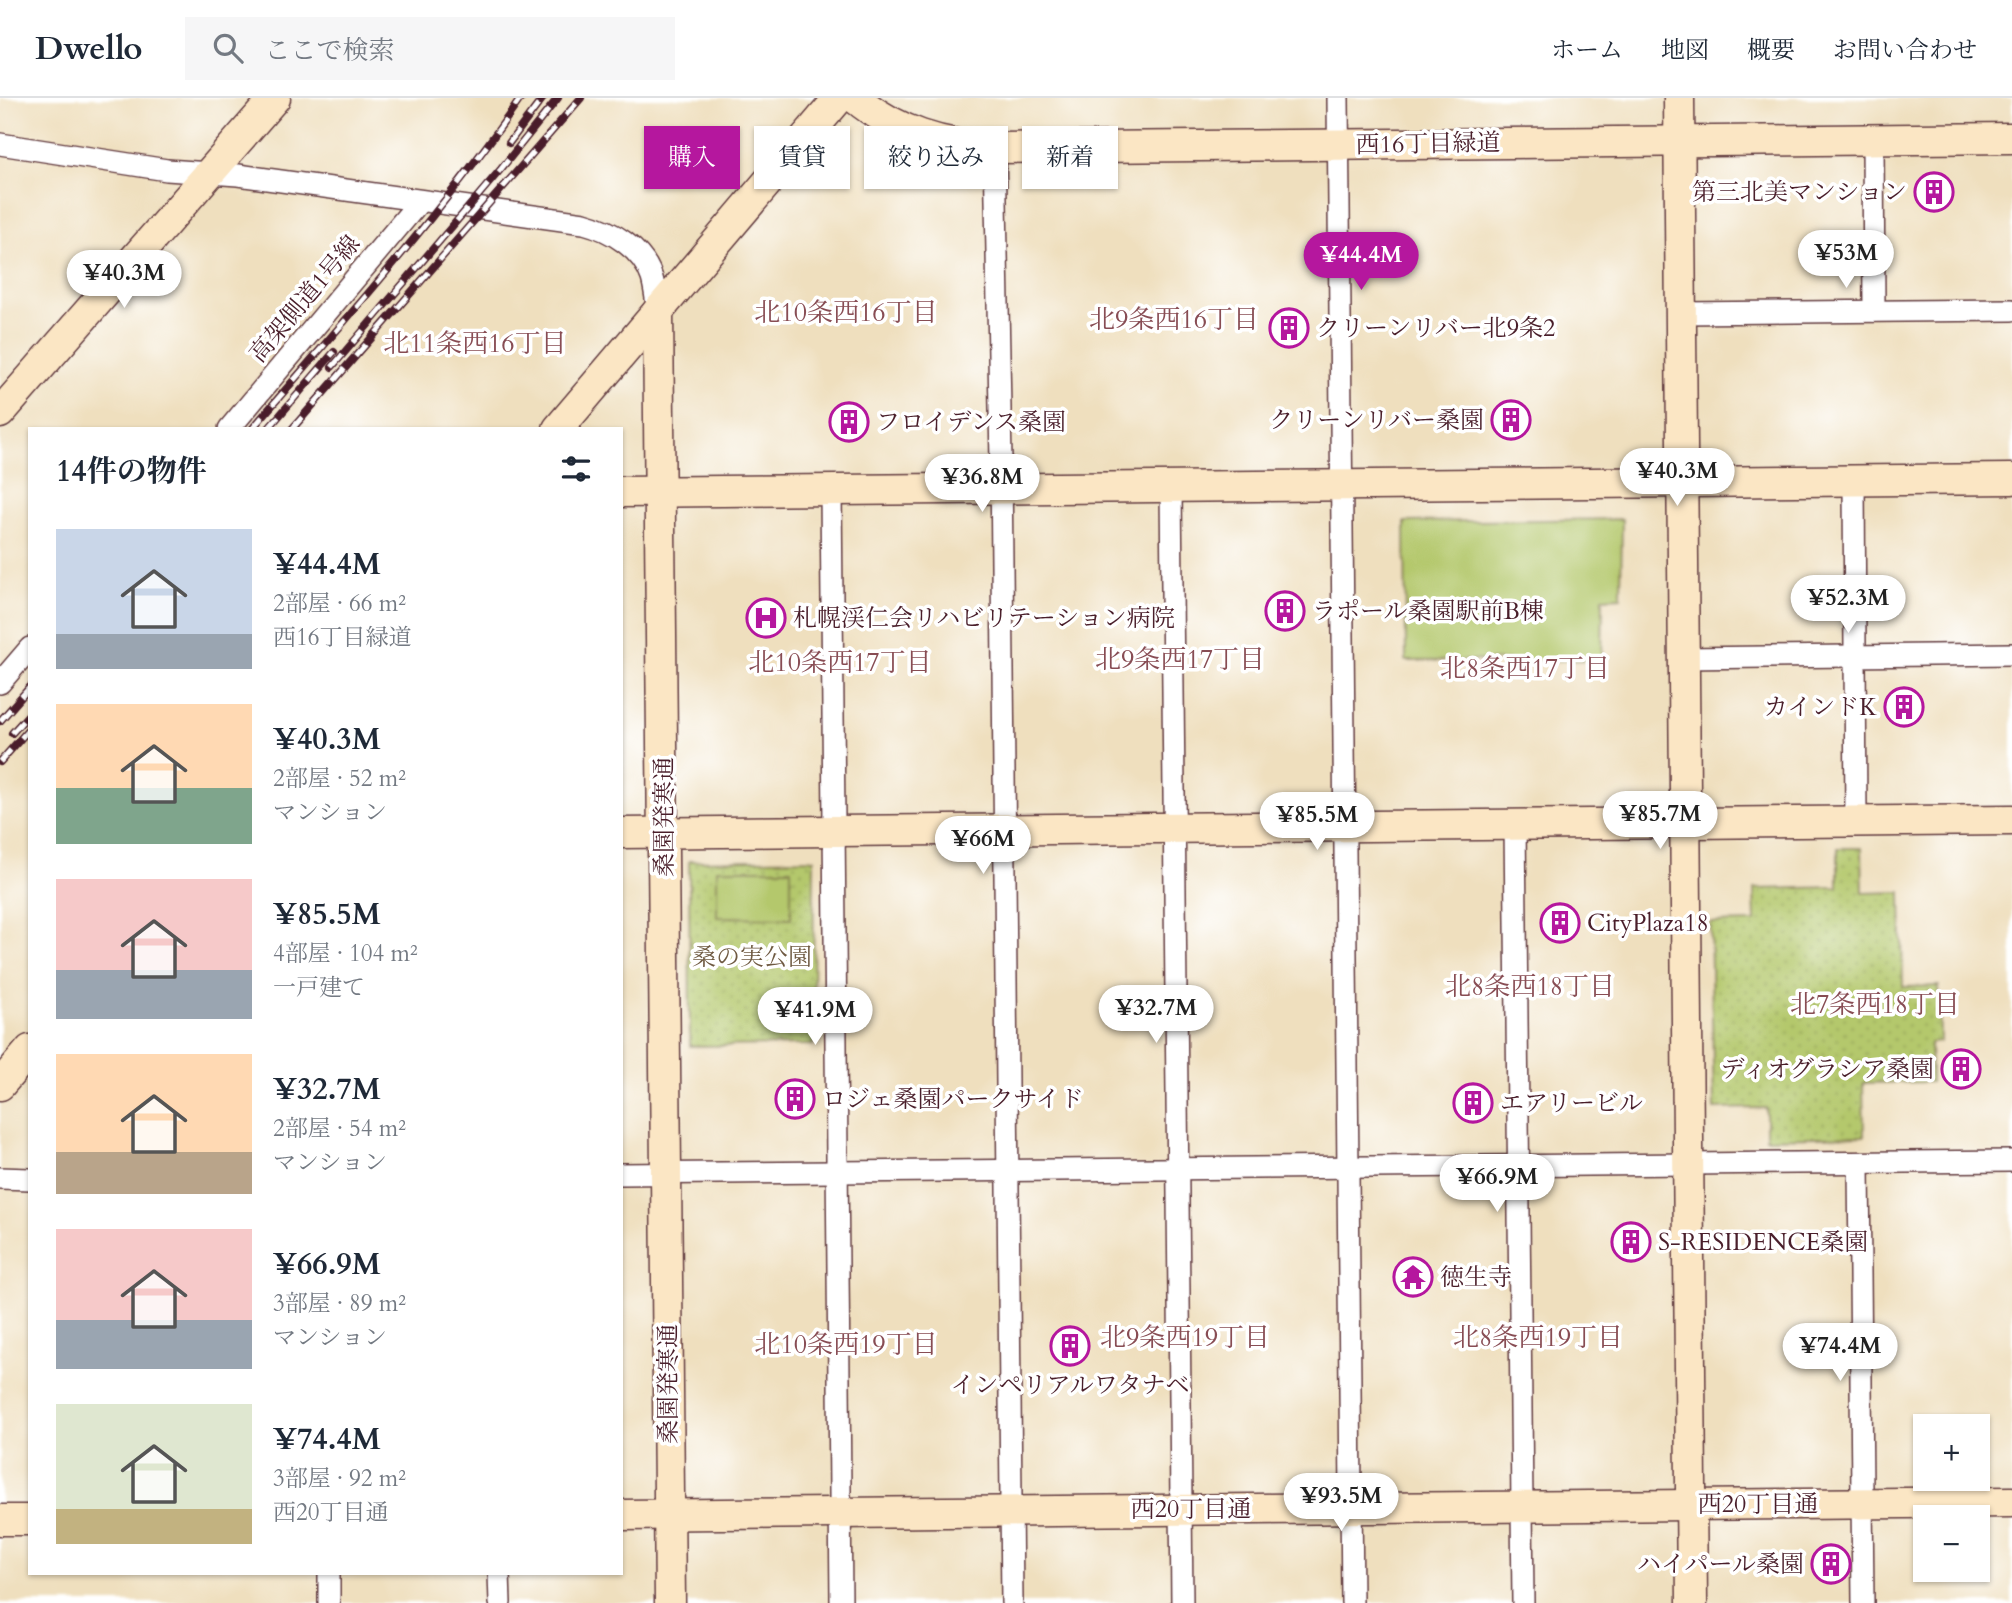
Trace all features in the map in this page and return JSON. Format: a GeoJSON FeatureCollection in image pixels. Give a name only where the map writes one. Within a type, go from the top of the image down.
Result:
{"type":"FeatureCollection","features":[{"type":"Feature","properties":{"kind":"street"},"geometry":{"type":"LineString","coordinates":[[4,400],[275,98]]}},
{"type":"Feature","properties":{"kind":"street"},"geometry":{"type":"LineString","coordinates":[[560,427],[839,98]]}},
{"type":"Feature","properties":{"kind":"street","name":"西16丁目緑道"},"geometry":{"type":"LineString","coordinates":[[855,98],[899,126]]}},
{"type":"Feature","properties":{"kind":"street"},"geometry":{"type":"LineString","coordinates":[[1338,98],[1352,1603]]}},
{"type":"Feature","properties":{"kind":"street"},"geometry":{"type":"LineString","coordinates":[[1679,98],[1692,1603]]}},
{"type":"Feature","properties":{"kind":"street","name":"西16丁目緑道"},"geometry":{"type":"LineString","coordinates":[[1008,148],[2012,138]]}},
{"type":"Feature","properties":{"kind":"street"},"geometry":{"type":"LineString","coordinates":[[1873,140],[1874,311]]}},
{"type":"Feature","properties":{"kind":"street"},"geometry":{"type":"LineString","coordinates":[[0,144],[167,170],[209,173],[584,223],[614,234],[642,261],[651,276],[657,311]]}},
{"type":"Feature","properties":{"kind":"street"},"geometry":{"type":"LineString","coordinates":[[996,189],[1012,1603]]}},
{"type":"Feature","properties":{"kind":"street","name":"高架側道1号線"},"geometry":{"type":"LineString","coordinates":[[231,427],[420,201]]}},
{"type":"Feature","properties":{"kind":"street"},"geometry":{"type":"LineString","coordinates":[[1681,313],[2012,310]]}},
{"type":"Feature","properties":{"kind":"street","name":"桑園発寒通"},"geometry":{"type":"LineString","coordinates":[[657,311],[661,491],[670,1603]]}},
{"type":"Feature","properties":{"kind":"street"},"geometry":{"type":"LineString","coordinates":[[623,492],[2012,479]]}},
{"type":"Feature","properties":{"kind":"street"},"geometry":{"type":"LineString","coordinates":[[1854,481],[1856,822]]}},
{"type":"Feature","properties":{"kind":"street"},"geometry":{"type":"LineString","coordinates":[[1171,487],[1182,1603]]}},
{"type":"Feature","properties":{"kind":"street"},"geometry":{"type":"LineString","coordinates":[[831,490],[841,1603]]}},
{"type":"Feature","properties":{"kind":"street"},"geometry":{"type":"LineString","coordinates":[[0,683],[28,650]]}},
{"type":"Feature","properties":{"kind":"street"},"geometry":{"type":"LineString","coordinates":[[1684,658],[2012,654]]}},
{"type":"Feature","properties":{"kind":"street"},"geometry":{"type":"LineString","coordinates":[[623,833],[2012,820]]}},
{"type":"Feature","properties":{"kind":"street"},"geometry":{"type":"LineString","coordinates":[[1515,824],[1523,1603]]}},
{"type":"Feature","properties":{"kind":"street"},"geometry":{"type":"LineString","coordinates":[[0,1085],[28,1052]]}},
{"type":"Feature","properties":{"kind":"street"},"geometry":{"type":"LineString","coordinates":[[623,1174],[2012,1161]]}},
{"type":"Feature","properties":{"kind":"street"},"geometry":{"type":"LineString","coordinates":[[1859,1163],[1863,1603]]}},
{"type":"Feature","properties":{"kind":"street"},"geometry":{"type":"LineString","coordinates":[[0,1178],[28,1178]]}},
{"type":"Feature","properties":{"kind":"street","name":"西20丁目通"},"geometry":{"type":"LineString","coordinates":[[623,1514],[2012,1502]]}},
{"type":"Feature","properties":{"kind":"street"},"geometry":{"type":"LineString","coordinates":[[0,1520],[28,1520]]}},
{"type":"Feature","properties":{"kind":"street"},"geometry":{"type":"LineString","coordinates":[[329,1575],[329,1603]]}},
{"type":"Feature","properties":{"kind":"street"},"geometry":{"type":"LineString","coordinates":[[499,1575],[500,1603]]}},
{"type":"Feature","properties":{"kind":"green space"},"geometry":{"type":"Polygon","coordinates":[[[1622,519],[1621,597],[1603,598],[1602,660],[1406,661],[1405,522],[1622,519]]]}},
{"type":"Feature","properties":{"kind":"green space"},"geometry":{"type":"Polygon","coordinates":[[[1838,848],[1862,848],[1863,893],[1901,892],[1903,987],[1939,986],[1940,1042],[1930,1043],[1931,1082],[1863,1083],[1864,1136],[1766,1138],[1766,1108],[1714,1109],[1710,923],[1755,922],[1754,889],[1838,887],[1838,848]]]}},
{"type":"Feature","properties":{"kind":"green space","name":"桑の実公園"},"geometry":{"type":"Polygon","coordinates":[[[814,859],[813,1045],[690,1046],[689,861],[814,859]]]}},
{"type":"Feature","properties":{"kind":"green space"},"geometry":{"type":"Polygon","coordinates":[[[717,869],[791,869],[791,918],[717,917],[717,869]]]}},
{"type":"Feature","properties":{"kind":"railway"},"geometry":{"type":"LineString","coordinates":[[254,427],[425,226],[521,98]]}},
{"type":"Feature","properties":{"kind":"railway"},"geometry":{"type":"LineString","coordinates":[[509,143],[543,98]]}},
{"type":"Feature","properties":{"kind":"railway"},"geometry":{"type":"LineString","coordinates":[[332,367],[558,98]]}},
{"type":"Feature","properties":{"kind":"railway"},"geometry":{"type":"LineString","coordinates":[[294,427],[581,98]]}},
{"type":"Feature","properties":{"kind":"railway"},"geometry":{"type":"LineString","coordinates":[[270,427],[334,352]]}},
{"type":"Feature","properties":{"kind":"railway"},"geometry":{"type":"LineString","coordinates":[[0,721],[28,689]]}},
{"type":"Feature","properties":{"kind":"railway"},"geometry":{"type":"LineString","coordinates":[[12,733],[28,715]]}},
{"type":"Feature","properties":{"kind":"railway"},"geometry":{"type":"LineString","coordinates":[[0,762],[28,730]]}},
{"type":"Feature","properties":{"kind":"place","name":"第三北美マンション"},"geometry":{"type":"Point","coordinates":[1934,192]}},
{"type":"Feature","properties":{"kind":"place","name":"クリーンリバー北9条2"},"geometry":{"type":"Point","coordinates":[1289,328]}},
{"type":"Feature","properties":{"kind":"place","name":"クリーンリバー桑園"},"geometry":{"type":"Point","coordinates":[1511,420]}},
{"type":"Feature","properties":{"kind":"place","name":"フロイデンス桑園"},"geometry":{"type":"Point","coordinates":[849,422]}},
{"type":"Feature","properties":{"kind":"place","name":"ラポール桑園駅前B棟"},"geometry":{"type":"Point","coordinates":[1285,611]}},
{"type":"Feature","properties":{"kind":"place","name":"札幌渓仁会リハビリテーション病院"},"geometry":{"type":"Point","coordinates":[766,618]}},
{"type":"Feature","properties":{"kind":"place","name":"カインドK"},"geometry":{"type":"Point","coordinates":[1904,707]}},
{"type":"Feature","properties":{"kind":"place","name":"CityPlaza18"},"geometry":{"type":"Point","coordinates":[1560,923]}},
{"type":"Feature","properties":{"kind":"place","name":"ディオグラシア桑園"},"geometry":{"type":"Point","coordinates":[1961,1069]}},
{"type":"Feature","properties":{"kind":"place","name":"ロジェ桑園パークサイド"},"geometry":{"type":"Point","coordinates":[795,1099]}},
{"type":"Feature","properties":{"kind":"place","name":"エアリービル"},"geometry":{"type":"Point","coordinates":[1473,1103]}},
{"type":"Feature","properties":{"kind":"place","name":"S-RESIDENCE桑園"},"geometry":{"type":"Point","coordinates":[1631,1242]}},
{"type":"Feature","properties":{"kind":"place","name":"徳生寺"},"geometry":{"type":"Point","coordinates":[1413,1277]}},
{"type":"Feature","properties":{"kind":"place","name":"インペリアルワタナベ"},"geometry":{"type":"Point","coordinates":[1070,1346]}},
{"type":"Feature","properties":{"kind":"place","name":"ハイパール桑園"},"geometry":{"type":"Point","coordinates":[1831,1564]}},
{"type":"Feature","properties":{"kind":"district","name":"北10条西16丁目"},"geometry":{"type":"Point","coordinates":[846,312]}},
{"type":"Feature","properties":{"kind":"district","name":"北9条西16丁目"},"geometry":{"type":"Point","coordinates":[1174,319]}},
{"type":"Feature","properties":{"kind":"district","name":"北11条西16丁目"},"geometry":{"type":"Point","coordinates":[475,343]}},
{"type":"Feature","properties":{"kind":"district","name":"北9条西17丁目"},"geometry":{"type":"Point","coordinates":[1180,659]}},
{"type":"Feature","properties":{"kind":"district","name":"北10条西17丁目"},"geometry":{"type":"Point","coordinates":[840,662]}},
{"type":"Feature","properties":{"kind":"district","name":"北8条西17丁目"},"geometry":{"type":"Point","coordinates":[1525,668]}},
{"type":"Feature","properties":{"kind":"district","name":"北8条西18丁目"},"geometry":{"type":"Point","coordinates":[1530,986]}},
{"type":"Feature","properties":{"kind":"district","name":"北7条西18丁目"},"geometry":{"type":"Point","coordinates":[1875,1004]}},
{"type":"Feature","properties":{"kind":"district","name":"北9条西19丁目"},"geometry":{"type":"Point","coordinates":[1185,1337]}},
{"type":"Feature","properties":{"kind":"district","name":"北8条西19丁目"},"geometry":{"type":"Point","coordinates":[1538,1337]}},
{"type":"Feature","properties":{"kind":"district","name":"北10条西19丁目"},"geometry":{"type":"Point","coordinates":[846,1344]}}]}
